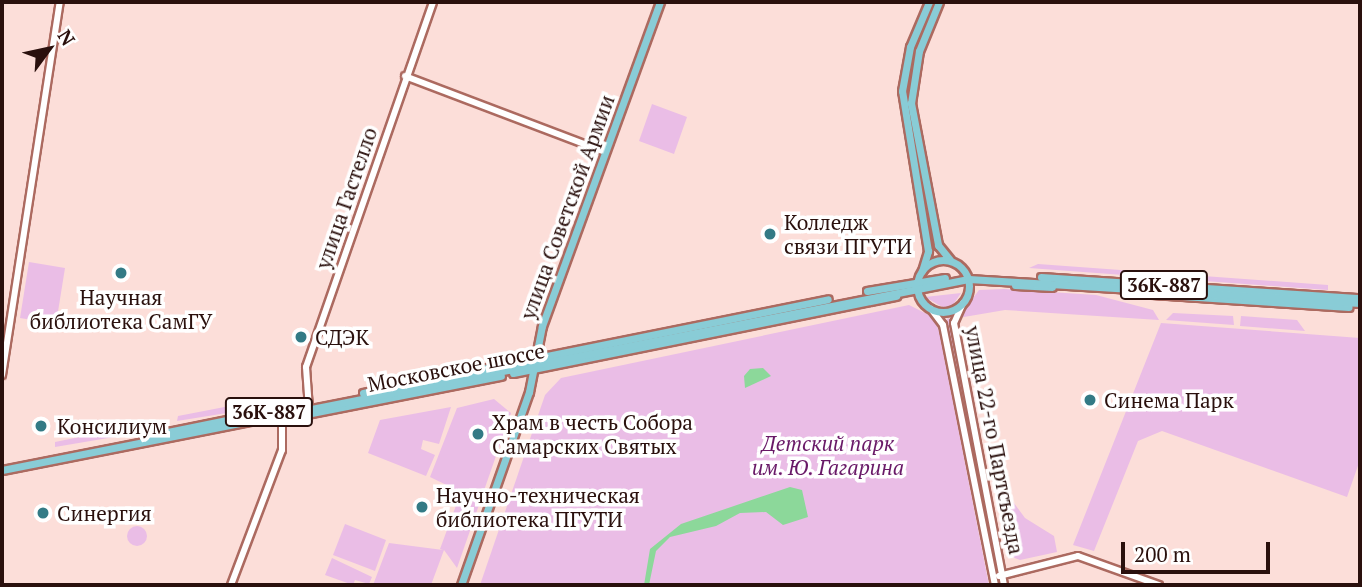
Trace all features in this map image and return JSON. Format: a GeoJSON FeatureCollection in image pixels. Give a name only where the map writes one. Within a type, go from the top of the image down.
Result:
{"type":"FeatureCollection","features":[{"type":"Feature","properties":{"kind":"main road","name":"улица Советской Армии"},"geometry":{"type":"LineString","coordinates":[[461,585],[536,363],[542,326],[660,2]]}},
{"type":"Feature","properties":{"kind":"main road"},"geometry":{"type":"LineString","coordinates":[[929,2],[910,47],[902,91],[928,251],[917,287],[931,309],[945,312],[963,303],[968,280],[938,245],[911,103],[919,51],[939,2]]}},
{"type":"Feature","properties":{"kind":"main road"},"geometry":{"type":"LineString","coordinates":[[922,271],[935,261],[950,260]]}},
{"type":"Feature","properties":{"kind":"main road","name":"Московское шоссе"},"geometry":{"type":"LineString","coordinates":[[2,470],[309,406],[917,287],[968,280],[1360,303]]}},
{"type":"Feature","properties":{"kind":"main road","name":"Московское шоссе"},"geometry":{"type":"LineString","coordinates":[[2,470],[282,419],[536,363]]}},
{"type":"Feature","properties":{"kind":"street"},"geometry":{"type":"LineString","coordinates":[[2,375],[60,2]]}},
{"type":"Feature","properties":{"kind":"street","name":"улица Гастелло"},"geometry":{"type":"LineString","coordinates":[[309,406],[306,367],[405,76],[433,2]]}},
{"type":"Feature","properties":{"kind":"street"},"geometry":{"type":"LineString","coordinates":[[405,76],[605,152]]}},
{"type":"Feature","properties":{"kind":"street","name":"улица 22-го Партсъезда"},"geometry":{"type":"LineString","coordinates":[[963,303],[954,323],[1004,585]]}},
{"type":"Feature","properties":{"kind":"street","name":"улица 22-го Партсъезда"},"geometry":{"type":"LineString","coordinates":[[931,309],[943,325],[995,585]]}},
{"type":"Feature","properties":{"kind":"street"},"geometry":{"type":"LineString","coordinates":[[232,585],[282,450],[282,419]]}},
{"type":"Feature","properties":{"kind":"street"},"geometry":{"type":"LineString","coordinates":[[982,519],[992,518]]}},
{"type":"Feature","properties":{"kind":"street"},"geometry":{"type":"LineString","coordinates":[[985,536],[995,534]]}},
{"type":"Feature","properties":{"kind":"street"},"geometry":{"type":"LineString","coordinates":[[994,577],[1078,556],[1158,585]]}},
{"type":"Feature","properties":{"kind":"green space"},"geometry":{"type":"Polygon","coordinates":[[[652,104],[687,117],[674,154],[639,141],[652,104]]]}},
{"type":"Feature","properties":{"kind":"green space"},"geometry":{"type":"Polygon","coordinates":[[[29,262],[65,268],[56,324],[20,318],[29,262]]]}},
{"type":"Feature","properties":{"kind":"green space"},"geometry":{"type":"Polygon","coordinates":[[[1038,264],[1328,285],[1328,290],[1029,268],[1038,264]]]}},
{"type":"Feature","properties":{"kind":"green space"},"geometry":{"type":"Polygon","coordinates":[[[979,290],[1096,295],[1153,310],[1159,320],[1005,310],[958,318],[979,290]]]}},
{"type":"Feature","properties":{"kind":"green space"},"geometry":{"type":"Polygon","coordinates":[[[961,293],[953,305],[944,308],[925,297],[961,293]]]}},
{"type":"Feature","properties":{"kind":"green space","name":"Детский парк им. Ю. Гагарина"},"geometry":{"type":"Polygon","coordinates":[[[909,305],[933,317],[939,331],[989,585],[480,585],[545,395],[561,378],[909,305]]]}},
{"type":"Feature","properties":{"kind":"green space"},"geometry":{"type":"Polygon","coordinates":[[[1173,313],[1233,316],[1234,325],[1166,320],[1173,313]]]}},
{"type":"Feature","properties":{"kind":"green space"},"geometry":{"type":"Polygon","coordinates":[[[1241,316],[1297,320],[1305,331],[1240,326],[1241,316]]]}},
{"type":"Feature","properties":{"kind":"green space"},"geometry":{"type":"Polygon","coordinates":[[[949,318],[987,515],[986,517],[947,319],[949,318]]]}},
{"type":"Feature","properties":{"kind":"green space"},"geometry":{"type":"Polygon","coordinates":[[[1161,323],[1360,338],[1360,460],[1347,497],[1162,431],[1138,441],[1094,551],[1073,545],[1161,323]]]}},
{"type":"Feature","properties":{"kind":"green space"},"geometry":{"type":"Polygon","coordinates":[[[494,399],[511,413],[457,568],[444,550],[431,585],[373,585],[389,543],[443,550],[440,549],[461,492],[430,477],[457,408],[494,399]]]}},
{"type":"Feature","properties":{"kind":"green space"},"geometry":{"type":"Polygon","coordinates":[[[235,405],[233,412],[177,421],[178,416],[235,405]]]}},
{"type":"Feature","properties":{"kind":"green space"},"geometry":{"type":"Polygon","coordinates":[[[451,407],[439,444],[423,440],[421,449],[435,455],[426,476],[368,453],[380,420],[451,407]]]}},
{"type":"Feature","properties":{"kind":"green space"},"geometry":{"type":"Polygon","coordinates":[[[119,429],[120,436],[55,447],[55,442],[119,429]]]}},
{"type":"Feature","properties":{"kind":"green space"},"geometry":{"type":"Polygon","coordinates":[[[1011,499],[1025,518],[1054,536],[1057,552],[1020,560],[1012,557],[1002,507],[1011,499]]]}},
{"type":"Feature","properties":{"kind":"green space"},"geometry":{"type":"Polygon","coordinates":[[[345,524],[386,540],[375,571],[333,555],[345,524]]]}},
{"type":"Feature","properties":{"kind":"green space"},"geometry":{"type":"Polygon","coordinates":[[[137,526],[144,529],[147,536],[144,543],[137,546],[130,543],[127,536],[130,529],[137,526]]]}},
{"type":"Feature","properties":{"kind":"green space"},"geometry":{"type":"Polygon","coordinates":[[[332,558],[372,577],[369,584],[355,580],[353,585],[325,575],[332,558]]]}},
{"type":"Feature","properties":{"kind":"shaded area"},"geometry":{"type":"Polygon","coordinates":[[[763,368],[771,376],[745,388],[744,376],[750,369],[763,368]]]}},
{"type":"Feature","properties":{"kind":"shaded area"},"geometry":{"type":"Polygon","coordinates":[[[790,487],[802,490],[808,517],[783,525],[766,512],[740,513],[716,526],[670,537],[656,551],[649,585],[644,585],[650,549],[681,524],[790,487]]]}},
{"type":"Feature","properties":{"kind":"place","name":"Колледж связи ПГУТИ"},"geometry":{"type":"Point","coordinates":[770,234]}},
{"type":"Feature","properties":{"kind":"place","name":"Научная библиотека СамГУ"},"geometry":{"type":"Point","coordinates":[121,273]}},
{"type":"Feature","properties":{"kind":"place","name":"СДЭК"},"geometry":{"type":"Point","coordinates":[301,337]}},
{"type":"Feature","properties":{"kind":"place","name":"Синема Парк"},"geometry":{"type":"Point","coordinates":[1090,400]}},
{"type":"Feature","properties":{"kind":"place","name":"Консилиум"},"geometry":{"type":"Point","coordinates":[41,426]}},
{"type":"Feature","properties":{"kind":"place","name":"Храм в честь Собора Самарских Святых"},"geometry":{"type":"Point","coordinates":[478,434]}},
{"type":"Feature","properties":{"kind":"place","name":"Научно-техническая библиотека ПГУТИ"},"geometry":{"type":"Point","coordinates":[422,507]}},
{"type":"Feature","properties":{"kind":"place","name":"Синергия"},"geometry":{"type":"Point","coordinates":[43,513]}}]}
